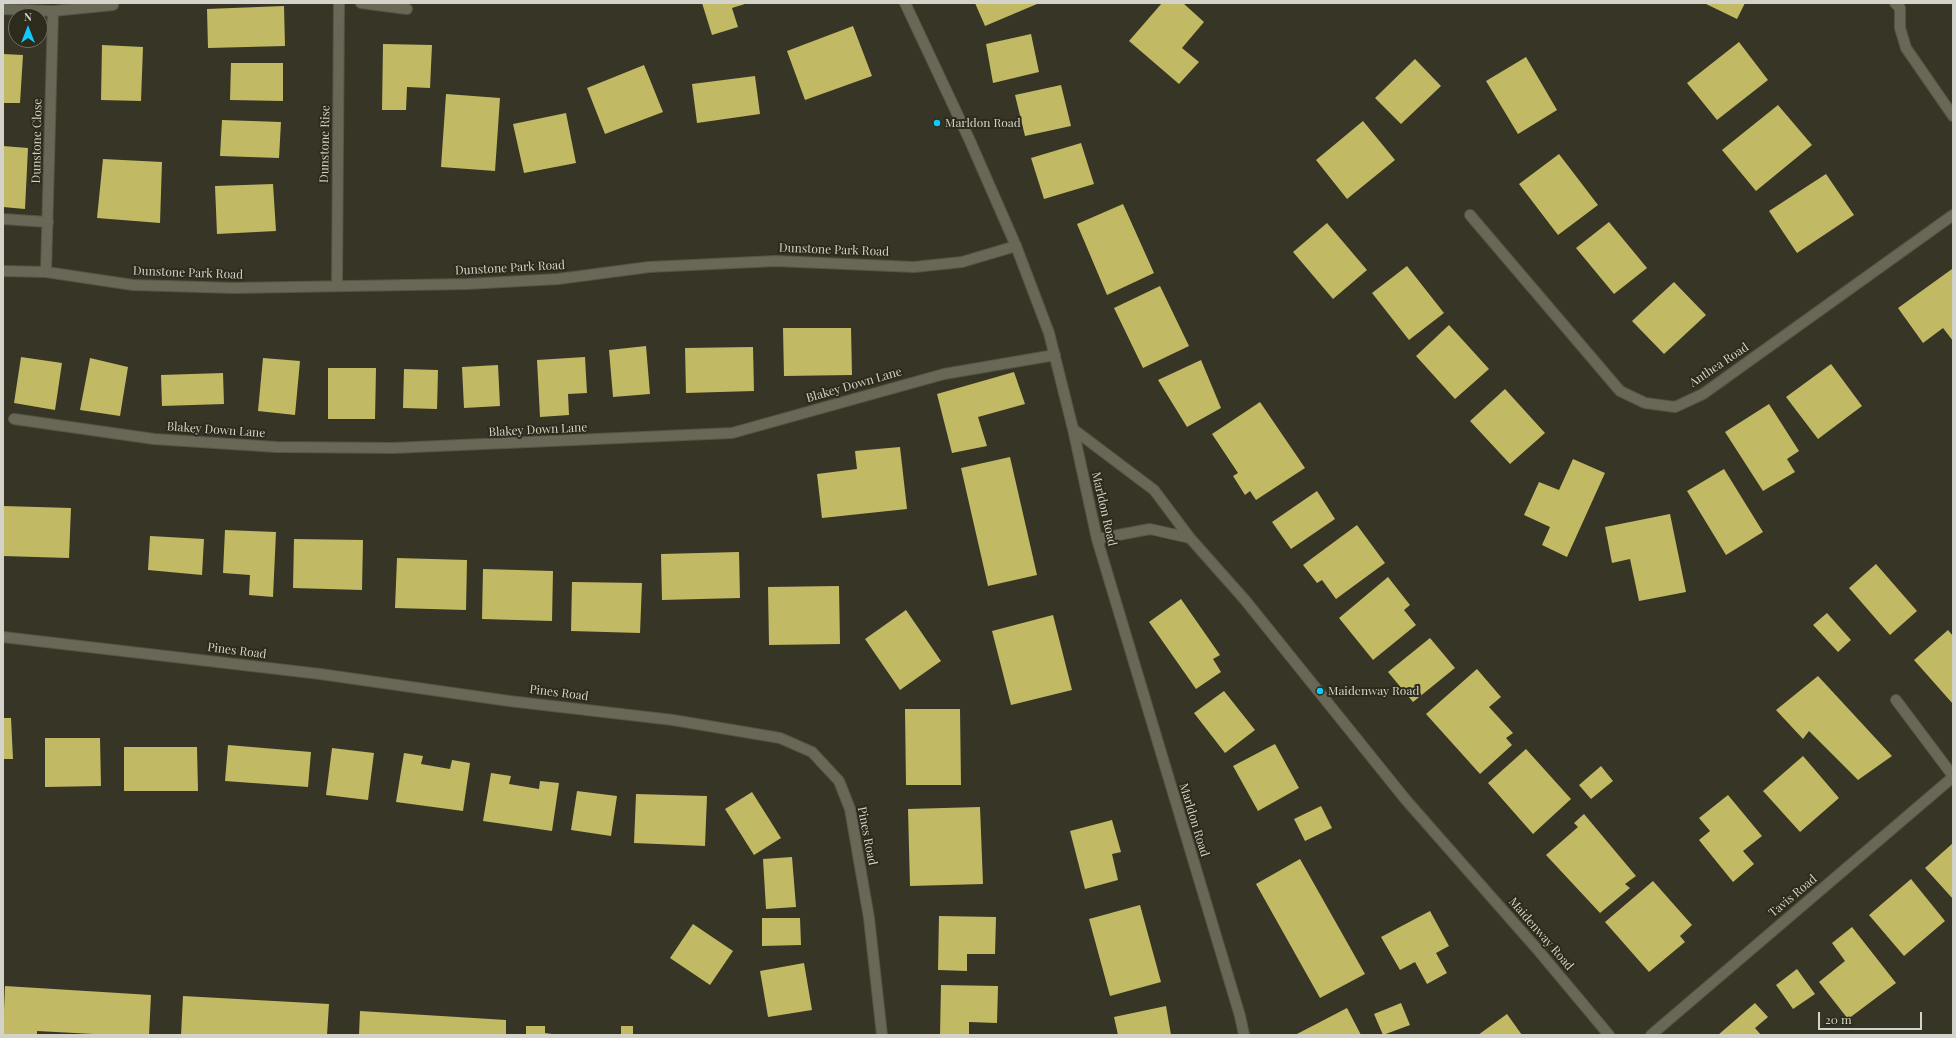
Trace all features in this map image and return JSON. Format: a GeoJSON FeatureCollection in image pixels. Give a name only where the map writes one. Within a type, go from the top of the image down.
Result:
{"type":"FeatureCollection","features":[{"type":"Feature","properties":{"kind":"street","name":"Dunstone Rise"},"geometry":{"type":"LineString","coordinates":[[337,286],[340,3]]}},
{"type":"Feature","properties":{"kind":"street"},"geometry":{"type":"LineString","coordinates":[[361,3],[407,9]]}},
{"type":"Feature","properties":{"kind":"street","name":"Marldon Road"},"geometry":{"type":"LineString","coordinates":[[905,3],[970,141],[1016,246],[1045,320],[1073,429],[1096,539],[1240,1016],[1244,1035]]}},
{"type":"Feature","properties":{"kind":"street"},"geometry":{"type":"LineString","coordinates":[[3,9],[53,11],[112,5]]}},
{"type":"Feature","properties":{"kind":"street"},"geometry":{"type":"LineString","coordinates":[[1899,5],[1900,28],[1906,48],[1953,116]]}},
{"type":"Feature","properties":{"kind":"street","name":"Dunstone Close"},"geometry":{"type":"LineString","coordinates":[[46,272],[53,11]]}},
{"type":"Feature","properties":{"kind":"street","name":"Anthea Road"},"geometry":{"type":"LineString","coordinates":[[1470,215],[1620,391],[1645,403],[1675,407],[1703,394],[1953,216]]}},
{"type":"Feature","properties":{"kind":"street"},"geometry":{"type":"LineString","coordinates":[[3,219],[48,222]]}},
{"type":"Feature","properties":{"kind":"street","name":"Dunstone Park Road"},"geometry":{"type":"LineString","coordinates":[[3,271],[46,272],[133,285],[234,288],[475,284],[558,279],[649,267],[776,261],[914,267],[962,262],[1016,246]]}},
{"type":"Feature","properties":{"kind":"street","name":"Blakey Down Lane"},"geometry":{"type":"LineString","coordinates":[[14,419],[154,439],[276,447],[393,448],[732,433],[944,374],[1055,355]]}},
{"type":"Feature","properties":{"kind":"street","name":"Maidenway Road"},"geometry":{"type":"LineString","coordinates":[[1073,429],[1154,490],[1190,538],[1245,600],[1406,800],[1537,949],[1609,1035]]}},
{"type":"Feature","properties":{"kind":"street"},"geometry":{"type":"LineString","coordinates":[[1096,539],[1150,529],[1190,538]]}},
{"type":"Feature","properties":{"kind":"street","name":"Pines Road"},"geometry":{"type":"LineString","coordinates":[[3,637],[320,674],[509,701],[673,720],[780,738],[812,752],[839,781],[850,809],[869,918],[882,1035]]}},
{"type":"Feature","properties":{"kind":"street","name":"Tavis Road"},"geometry":{"type":"LineString","coordinates":[[1651,1035],[1953,776],[1896,700]]}},
{"type":"Feature","properties":{"kind":"building"},"geometry":{"type":"Polygon","coordinates":[[[702,3],[748,3],[732,8],[738,27],[712,35],[702,3]]]}},
{"type":"Feature","properties":{"kind":"building"},"geometry":{"type":"Polygon","coordinates":[[[975,3],[1037,3],[1037,4],[985,26],[975,3]]]}},
{"type":"Feature","properties":{"kind":"building"},"geometry":{"type":"Polygon","coordinates":[[[1162,3],[1183,3],[1204,22],[1182,48],[1199,62],[1179,84],[1129,41],[1162,3]]]}},
{"type":"Feature","properties":{"kind":"building"},"geometry":{"type":"Polygon","coordinates":[[[1704,3],[1745,3],[1737,19],[1704,3]]]}},
{"type":"Feature","properties":{"kind":"building"},"geometry":{"type":"Polygon","coordinates":[[[284,6],[285,46],[208,48],[207,9],[284,6]]]}},
{"type":"Feature","properties":{"kind":"building"},"geometry":{"type":"Polygon","coordinates":[[[853,26],[872,76],[805,100],[787,51],[853,26]]]}},
{"type":"Feature","properties":{"kind":"building"},"geometry":{"type":"Polygon","coordinates":[[[1031,34],[1039,72],[993,83],[986,44],[1031,34]]]}},
{"type":"Feature","properties":{"kind":"building"},"geometry":{"type":"Polygon","coordinates":[[[1739,42],[1768,80],[1717,120],[1687,83],[1739,42]]]}},
{"type":"Feature","properties":{"kind":"building"},"geometry":{"type":"Polygon","coordinates":[[[383,44],[432,45],[430,88],[407,87],[406,110],[382,110],[383,44]]]}},
{"type":"Feature","properties":{"kind":"building"},"geometry":{"type":"Polygon","coordinates":[[[102,45],[143,47],[141,101],[101,100],[102,45]]]}},
{"type":"Feature","properties":{"kind":"building"},"geometry":{"type":"Polygon","coordinates":[[[3,54],[23,55],[20,103],[3,103],[3,54]]]}},
{"type":"Feature","properties":{"kind":"building"},"geometry":{"type":"Polygon","coordinates":[[[1526,57],[1557,110],[1518,134],[1486,81],[1526,57]]]}},
{"type":"Feature","properties":{"kind":"building"},"geometry":{"type":"Polygon","coordinates":[[[1415,59],[1441,86],[1401,124],[1375,98],[1415,59]]]}},
{"type":"Feature","properties":{"kind":"building"},"geometry":{"type":"Polygon","coordinates":[[[231,63],[283,63],[283,101],[230,100],[231,63]]]}},
{"type":"Feature","properties":{"kind":"building"},"geometry":{"type":"Polygon","coordinates":[[[644,65],[663,112],[605,134],[587,88],[644,65]]]}},
{"type":"Feature","properties":{"kind":"building"},"geometry":{"type":"Polygon","coordinates":[[[755,76],[760,114],[697,123],[692,84],[755,76]]]}},
{"type":"Feature","properties":{"kind":"building"},"geometry":{"type":"Polygon","coordinates":[[[1061,85],[1071,126],[1025,136],[1015,95],[1061,85]]]}},
{"type":"Feature","properties":{"kind":"building"},"geometry":{"type":"Polygon","coordinates":[[[446,94],[500,98],[495,171],[441,167],[446,94]]]}},
{"type":"Feature","properties":{"kind":"building"},"geometry":{"type":"Polygon","coordinates":[[[1778,105],[1812,145],[1756,191],[1722,150],[1778,105]]]}},
{"type":"Feature","properties":{"kind":"building"},"geometry":{"type":"Polygon","coordinates":[[[566,113],[576,163],[524,173],[513,124],[566,113]]]}},
{"type":"Feature","properties":{"kind":"building"},"geometry":{"type":"Polygon","coordinates":[[[222,120],[281,122],[279,158],[220,156],[222,120]]]}},
{"type":"Feature","properties":{"kind":"building"},"geometry":{"type":"Polygon","coordinates":[[[1363,121],[1395,160],[1347,199],[1316,160],[1363,121]]]}},
{"type":"Feature","properties":{"kind":"building"},"geometry":{"type":"Polygon","coordinates":[[[1081,143],[1094,184],[1044,199],[1031,158],[1081,143]]]}},
{"type":"Feature","properties":{"kind":"building"},"geometry":{"type":"Polygon","coordinates":[[[3,146],[28,148],[25,209],[3,207],[3,146]]]}},
{"type":"Feature","properties":{"kind":"building"},"geometry":{"type":"Polygon","coordinates":[[[1559,154],[1598,205],[1558,235],[1519,184],[1559,154]]]}},
{"type":"Feature","properties":{"kind":"building"},"geometry":{"type":"Polygon","coordinates":[[[103,159],[162,162],[160,223],[97,218],[103,159]]]}},
{"type":"Feature","properties":{"kind":"building"},"geometry":{"type":"Polygon","coordinates":[[[1826,174],[1854,215],[1797,253],[1769,211],[1826,174]]]}},
{"type":"Feature","properties":{"kind":"building"},"geometry":{"type":"Polygon","coordinates":[[[273,184],[276,231],[217,234],[215,186],[273,184]]]}},
{"type":"Feature","properties":{"kind":"building"},"geometry":{"type":"Polygon","coordinates":[[[1123,204],[1154,273],[1107,295],[1077,224],[1123,204]]]}},
{"type":"Feature","properties":{"kind":"building"},"geometry":{"type":"Polygon","coordinates":[[[1609,222],[1647,268],[1614,294],[1576,248],[1609,222]]]}},
{"type":"Feature","properties":{"kind":"building"},"geometry":{"type":"Polygon","coordinates":[[[1327,223],[1367,270],[1333,299],[1293,252],[1327,223]]]}},
{"type":"Feature","properties":{"kind":"building"},"geometry":{"type":"Polygon","coordinates":[[[1407,266],[1444,313],[1409,340],[1372,293],[1407,266]]]}},
{"type":"Feature","properties":{"kind":"building"},"geometry":{"type":"Polygon","coordinates":[[[1952,269],[1953,341],[1943,328],[1923,343],[1898,308],[1952,269]]]}},
{"type":"Feature","properties":{"kind":"building"},"geometry":{"type":"Polygon","coordinates":[[[1674,282],[1706,315],[1664,354],[1632,321],[1674,282]]]}},
{"type":"Feature","properties":{"kind":"building"},"geometry":{"type":"Polygon","coordinates":[[[1160,286],[1189,346],[1143,368],[1114,308],[1160,286]]]}},
{"type":"Feature","properties":{"kind":"building"},"geometry":{"type":"Polygon","coordinates":[[[1449,325],[1489,369],[1455,399],[1416,356],[1449,325]]]}},
{"type":"Feature","properties":{"kind":"building"},"geometry":{"type":"Polygon","coordinates":[[[783,328],[851,328],[852,375],[784,376],[783,328]]]}},
{"type":"Feature","properties":{"kind":"building"},"geometry":{"type":"Polygon","coordinates":[[[646,346],[650,394],[613,397],[609,350],[646,346]]]}},
{"type":"Feature","properties":{"kind":"building"},"geometry":{"type":"Polygon","coordinates":[[[753,347],[754,391],[686,393],[685,348],[753,347]]]}},
{"type":"Feature","properties":{"kind":"building"},"geometry":{"type":"Polygon","coordinates":[[[21,357],[62,363],[55,410],[14,403],[21,357]]]}},
{"type":"Feature","properties":{"kind":"building"},"geometry":{"type":"Polygon","coordinates":[[[585,357],[587,393],[568,394],[569,415],[540,417],[537,360],[585,357]]]}},
{"type":"Feature","properties":{"kind":"building"},"geometry":{"type":"Polygon","coordinates":[[[90,358],[128,367],[120,416],[80,410],[90,358]]]}},
{"type":"Feature","properties":{"kind":"building"},"geometry":{"type":"Polygon","coordinates":[[[263,358],[300,361],[295,415],[258,411],[263,358]]]}},
{"type":"Feature","properties":{"kind":"building"},"geometry":{"type":"Polygon","coordinates":[[[1201,360],[1221,408],[1187,427],[1158,380],[1201,360]]]}},
{"type":"Feature","properties":{"kind":"building"},"geometry":{"type":"Polygon","coordinates":[[[1831,364],[1862,406],[1818,439],[1786,397],[1831,364]]]}},
{"type":"Feature","properties":{"kind":"building"},"geometry":{"type":"Polygon","coordinates":[[[498,365],[500,406],[464,408],[462,367],[498,365]]]}},
{"type":"Feature","properties":{"kind":"building"},"geometry":{"type":"Polygon","coordinates":[[[328,368],[376,368],[375,419],[328,419],[328,368]]]}},
{"type":"Feature","properties":{"kind":"building"},"geometry":{"type":"Polygon","coordinates":[[[404,369],[438,370],[437,409],[403,408],[404,369]]]}},
{"type":"Feature","properties":{"kind":"building"},"geometry":{"type":"Polygon","coordinates":[[[1014,372],[1025,404],[978,417],[987,446],[952,453],[937,394],[1014,372]]]}},
{"type":"Feature","properties":{"kind":"building"},"geometry":{"type":"Polygon","coordinates":[[[223,373],[224,404],[162,406],[161,375],[223,373]]]}},
{"type":"Feature","properties":{"kind":"building"},"geometry":{"type":"Polygon","coordinates":[[[1505,389],[1545,433],[1510,464],[1470,421],[1505,389]]]}},
{"type":"Feature","properties":{"kind":"building"},"geometry":{"type":"Polygon","coordinates":[[[1260,402],[1305,468],[1256,500],[1250,491],[1245,495],[1233,476],[1238,473],[1212,434],[1260,402]]]}},
{"type":"Feature","properties":{"kind":"building"},"geometry":{"type":"Polygon","coordinates":[[[1769,404],[1799,451],[1787,459],[1795,472],[1763,491],[1725,432],[1769,404]]]}},
{"type":"Feature","properties":{"kind":"building"},"geometry":{"type":"Polygon","coordinates":[[[900,447],[907,509],[822,518],[817,474],[857,469],[855,451],[900,447]]]}},
{"type":"Feature","properties":{"kind":"building"},"geometry":{"type":"Polygon","coordinates":[[[1010,457],[1037,575],[988,586],[961,468],[1010,457]]]}},
{"type":"Feature","properties":{"kind":"building"},"geometry":{"type":"Polygon","coordinates":[[[1573,459],[1605,473],[1567,557],[1542,545],[1550,527],[1524,515],[1539,482],[1559,490],[1573,459]]]}},
{"type":"Feature","properties":{"kind":"building"},"geometry":{"type":"Polygon","coordinates":[[[1724,469],[1763,532],[1726,555],[1687,491],[1724,469]]]}},
{"type":"Feature","properties":{"kind":"building"},"geometry":{"type":"Polygon","coordinates":[[[1317,491],[1335,519],[1291,549],[1272,522],[1317,491]]]}},
{"type":"Feature","properties":{"kind":"building"},"geometry":{"type":"Polygon","coordinates":[[[3,506],[71,508],[69,558],[3,556],[3,506]]]}},
{"type":"Feature","properties":{"kind":"building"},"geometry":{"type":"Polygon","coordinates":[[[1670,514],[1686,592],[1639,601],[1630,559],[1612,563],[1605,527],[1670,514]]]}},
{"type":"Feature","properties":{"kind":"building"},"geometry":{"type":"Polygon","coordinates":[[[1357,525],[1385,563],[1336,599],[1322,580],[1317,583],[1303,565],[1357,525]]]}},
{"type":"Feature","properties":{"kind":"building"},"geometry":{"type":"Polygon","coordinates":[[[225,530],[276,532],[273,597],[249,595],[250,575],[223,573],[225,530]]]}},
{"type":"Feature","properties":{"kind":"building"},"geometry":{"type":"Polygon","coordinates":[[[150,536],[204,539],[202,575],[148,570],[150,536]]]}},
{"type":"Feature","properties":{"kind":"building"},"geometry":{"type":"Polygon","coordinates":[[[294,539],[363,540],[362,590],[293,588],[294,539]]]}},
{"type":"Feature","properties":{"kind":"building"},"geometry":{"type":"Polygon","coordinates":[[[739,552],[740,598],[662,600],[661,554],[739,552]]]}},
{"type":"Feature","properties":{"kind":"building"},"geometry":{"type":"Polygon","coordinates":[[[397,558],[467,560],[466,610],[395,608],[397,558]]]}},
{"type":"Feature","properties":{"kind":"building"},"geometry":{"type":"Polygon","coordinates":[[[1876,564],[1917,611],[1890,635],[1849,588],[1876,564]]]}},
{"type":"Feature","properties":{"kind":"building"},"geometry":{"type":"Polygon","coordinates":[[[483,569],[553,571],[552,621],[482,619],[483,569]]]}},
{"type":"Feature","properties":{"kind":"building"},"geometry":{"type":"Polygon","coordinates":[[[1388,577],[1410,605],[1404,610],[1416,625],[1373,660],[1339,618],[1388,577]]]}},
{"type":"Feature","properties":{"kind":"building"},"geometry":{"type":"Polygon","coordinates":[[[572,582],[642,583],[640,633],[571,631],[572,582]]]}},
{"type":"Feature","properties":{"kind":"building"},"geometry":{"type":"Polygon","coordinates":[[[839,586],[840,644],[769,645],[768,587],[839,586]]]}},
{"type":"Feature","properties":{"kind":"building"},"geometry":{"type":"Polygon","coordinates":[[[1181,599],[1220,655],[1213,659],[1221,672],[1196,689],[1149,622],[1181,599]]]}},
{"type":"Feature","properties":{"kind":"building"},"geometry":{"type":"Polygon","coordinates":[[[906,610],[941,661],[900,690],[865,639],[906,610]]]}},
{"type":"Feature","properties":{"kind":"building"},"geometry":{"type":"Polygon","coordinates":[[[1827,613],[1851,640],[1838,652],[1813,625],[1827,613]]]}},
{"type":"Feature","properties":{"kind":"building"},"geometry":{"type":"Polygon","coordinates":[[[1053,615],[1072,690],[1011,705],[992,631],[1053,615]]]}},
{"type":"Feature","properties":{"kind":"building"},"geometry":{"type":"Polygon","coordinates":[[[1948,630],[1953,636],[1953,704],[1914,660],[1948,630]]]}},
{"type":"Feature","properties":{"kind":"building"},"geometry":{"type":"Polygon","coordinates":[[[1430,638],[1455,668],[1413,702],[1388,672],[1430,638]]]}},
{"type":"Feature","properties":{"kind":"building"},"geometry":{"type":"Polygon","coordinates":[[[1477,669],[1501,697],[1489,707],[1513,733],[1506,738],[1512,745],[1480,774],[1426,714],[1477,669]]]}},
{"type":"Feature","properties":{"kind":"building"},"geometry":{"type":"Polygon","coordinates":[[[1818,676],[1892,756],[1858,780],[1809,731],[1803,739],[1776,710],[1818,676]]]}},
{"type":"Feature","properties":{"kind":"building"},"geometry":{"type":"Polygon","coordinates":[[[1224,691],[1255,730],[1225,753],[1194,713],[1224,691]]]}},
{"type":"Feature","properties":{"kind":"building"},"geometry":{"type":"Polygon","coordinates":[[[905,709],[960,709],[961,785],[906,785],[905,709]]]}},
{"type":"Feature","properties":{"kind":"building"},"geometry":{"type":"Polygon","coordinates":[[[3,718],[11,718],[13,759],[3,759],[3,718]]]}},
{"type":"Feature","properties":{"kind":"building"},"geometry":{"type":"Polygon","coordinates":[[[45,738],[100,738],[101,786],[45,787],[45,738]]]}},
{"type":"Feature","properties":{"kind":"building"},"geometry":{"type":"Polygon","coordinates":[[[1275,744],[1299,788],[1258,811],[1233,766],[1275,744]]]}},
{"type":"Feature","properties":{"kind":"building"},"geometry":{"type":"Polygon","coordinates":[[[228,745],[311,752],[308,787],[225,781],[228,745]]]}},
{"type":"Feature","properties":{"kind":"building"},"geometry":{"type":"Polygon","coordinates":[[[124,747],[197,747],[198,791],[124,791],[124,747]]]}},
{"type":"Feature","properties":{"kind":"building"},"geometry":{"type":"Polygon","coordinates":[[[332,748],[374,753],[368,800],[326,795],[332,748]]]}},
{"type":"Feature","properties":{"kind":"building"},"geometry":{"type":"Polygon","coordinates":[[[1526,749],[1571,799],[1533,834],[1488,783],[1526,749]]]}},
{"type":"Feature","properties":{"kind":"building"},"geometry":{"type":"Polygon","coordinates":[[[404,753],[423,756],[421,764],[450,769],[452,760],[470,763],[463,811],[396,802],[404,753]]]}},
{"type":"Feature","properties":{"kind":"building"},"geometry":{"type":"Polygon","coordinates":[[[1803,756],[1839,798],[1800,832],[1763,791],[1803,756]]]}},
{"type":"Feature","properties":{"kind":"building"},"geometry":{"type":"Polygon","coordinates":[[[1601,766],[1613,781],[1591,799],[1579,785],[1601,766]]]}},
{"type":"Feature","properties":{"kind":"building"},"geometry":{"type":"Polygon","coordinates":[[[491,773],[511,776],[509,784],[539,789],[540,781],[559,783],[552,831],[483,821],[491,773]]]}},
{"type":"Feature","properties":{"kind":"building"},"geometry":{"type":"Polygon","coordinates":[[[577,791],[617,796],[611,836],[571,830],[577,791]]]}},
{"type":"Feature","properties":{"kind":"building"},"geometry":{"type":"Polygon","coordinates":[[[752,792],[781,838],[754,855],[725,809],[752,792]]]}},
{"type":"Feature","properties":{"kind":"building"},"geometry":{"type":"Polygon","coordinates":[[[636,794],[707,796],[705,846],[634,843],[636,794]]]}},
{"type":"Feature","properties":{"kind":"building"},"geometry":{"type":"Polygon","coordinates":[[[1728,795],[1762,836],[1743,851],[1754,864],[1733,882],[1699,840],[1710,831],[1699,818],[1728,795]]]}},
{"type":"Feature","properties":{"kind":"building"},"geometry":{"type":"Polygon","coordinates":[[[1321,806],[1332,828],[1305,841],[1294,819],[1321,806]]]}},
{"type":"Feature","properties":{"kind":"building"},"geometry":{"type":"Polygon","coordinates":[[[980,807],[983,884],[910,886],[908,809],[980,807]]]}},
{"type":"Feature","properties":{"kind":"building"},"geometry":{"type":"Polygon","coordinates":[[[1584,814],[1636,876],[1625,884],[1630,888],[1600,913],[1546,855],[1578,827],[1574,823],[1584,814]]]}},
{"type":"Feature","properties":{"kind":"building"},"geometry":{"type":"Polygon","coordinates":[[[1112,820],[1121,852],[1112,854],[1118,880],[1085,889],[1070,831],[1112,820]]]}},
{"type":"Feature","properties":{"kind":"building"},"geometry":{"type":"Polygon","coordinates":[[[1953,843],[1953,899],[1925,868],[1953,843]]]}},
{"type":"Feature","properties":{"kind":"building"},"geometry":{"type":"Polygon","coordinates":[[[792,857],[796,907],[766,909],[763,859],[792,857]]]}},
{"type":"Feature","properties":{"kind":"building"},"geometry":{"type":"Polygon","coordinates":[[[1300,859],[1365,974],[1320,998],[1256,884],[1300,859]]]}},
{"type":"Feature","properties":{"kind":"building"},"geometry":{"type":"Polygon","coordinates":[[[1911,879],[1945,921],[1904,956],[1869,915],[1911,879]]]}},
{"type":"Feature","properties":{"kind":"building"},"geometry":{"type":"Polygon","coordinates":[[[1653,881],[1692,925],[1680,936],[1685,942],[1649,972],[1605,922],[1653,881]]]}},
{"type":"Feature","properties":{"kind":"building"},"geometry":{"type":"Polygon","coordinates":[[[1140,905],[1161,982],[1110,996],[1089,919],[1140,905]]]}},
{"type":"Feature","properties":{"kind":"building"},"geometry":{"type":"Polygon","coordinates":[[[1430,911],[1449,946],[1436,953],[1447,973],[1427,984],[1415,962],[1400,970],[1381,937],[1430,911]]]}},
{"type":"Feature","properties":{"kind":"building"},"geometry":{"type":"Polygon","coordinates":[[[939,916],[996,917],[995,954],[967,954],[967,971],[938,970],[939,916]]]}},
{"type":"Feature","properties":{"kind":"building"},"geometry":{"type":"Polygon","coordinates":[[[762,918],[800,918],[801,945],[762,946],[762,918]]]}},
{"type":"Feature","properties":{"kind":"building"},"geometry":{"type":"Polygon","coordinates":[[[693,924],[733,951],[710,985],[670,958],[693,924]]]}},
{"type":"Feature","properties":{"kind":"building"},"geometry":{"type":"Polygon","coordinates":[[[1852,927],[1896,983],[1848,1019],[1819,982],[1845,961],[1832,943],[1852,927]]]}},
{"type":"Feature","properties":{"kind":"building"},"geometry":{"type":"Polygon","coordinates":[[[804,963],[812,1010],[768,1017],[760,971],[804,963]]]}},
{"type":"Feature","properties":{"kind":"building"},"geometry":{"type":"Polygon","coordinates":[[[1797,969],[1815,994],[1793,1009],[1776,985],[1797,969]]]}},
{"type":"Feature","properties":{"kind":"building"},"geometry":{"type":"Polygon","coordinates":[[[941,985],[998,986],[997,1023],[969,1022],[969,1035],[940,1035],[941,985]]]}},
{"type":"Feature","properties":{"kind":"building"},"geometry":{"type":"Polygon","coordinates":[[[5,986],[151,995],[149,1035],[112,1035],[37,1031],[37,1035],[3,1035],[5,986]]]}},
{"type":"Feature","properties":{"kind":"building"},"geometry":{"type":"Polygon","coordinates":[[[183,996],[329,1004],[327,1035],[181,1035],[183,996]]]}},
{"type":"Feature","properties":{"kind":"building"},"geometry":{"type":"Polygon","coordinates":[[[1401,1003],[1410,1025],[1383,1035],[1374,1014],[1401,1003]]]}},
{"type":"Feature","properties":{"kind":"building"},"geometry":{"type":"Polygon","coordinates":[[[1755,1003],[1768,1017],[1755,1028],[1761,1035],[1718,1035],[1755,1003]]]}},
{"type":"Feature","properties":{"kind":"building"},"geometry":{"type":"Polygon","coordinates":[[[1166,1006],[1171,1035],[1118,1035],[1114,1017],[1166,1006]]]}},
{"type":"Feature","properties":{"kind":"building"},"geometry":{"type":"Polygon","coordinates":[[[1347,1008],[1361,1035],[1295,1035],[1347,1008]]]}},
{"type":"Feature","properties":{"kind":"building"},"geometry":{"type":"Polygon","coordinates":[[[360,1011],[506,1020],[506,1035],[359,1035],[360,1011]]]}},
{"type":"Feature","properties":{"kind":"building"},"geometry":{"type":"Polygon","coordinates":[[[1507,1014],[1522,1035],[1478,1035],[1507,1014]]]}},
{"type":"Feature","properties":{"kind":"building"},"geometry":{"type":"Polygon","coordinates":[[[526,1026],[545,1026],[545,1033],[559,1035],[526,1035],[526,1026]]]}},
{"type":"Feature","properties":{"kind":"building"},"geometry":{"type":"Polygon","coordinates":[[[621,1026],[633,1026],[633,1035],[621,1035],[621,1026]]]}},
{"type":"Feature","properties":{"kind":"place","name":"Marldon Road"},"geometry":{"type":"Point","coordinates":[937,123]}},
{"type":"Feature","properties":{"kind":"place","name":"Maidenway Road"},"geometry":{"type":"Point","coordinates":[1320,691]}}]}
